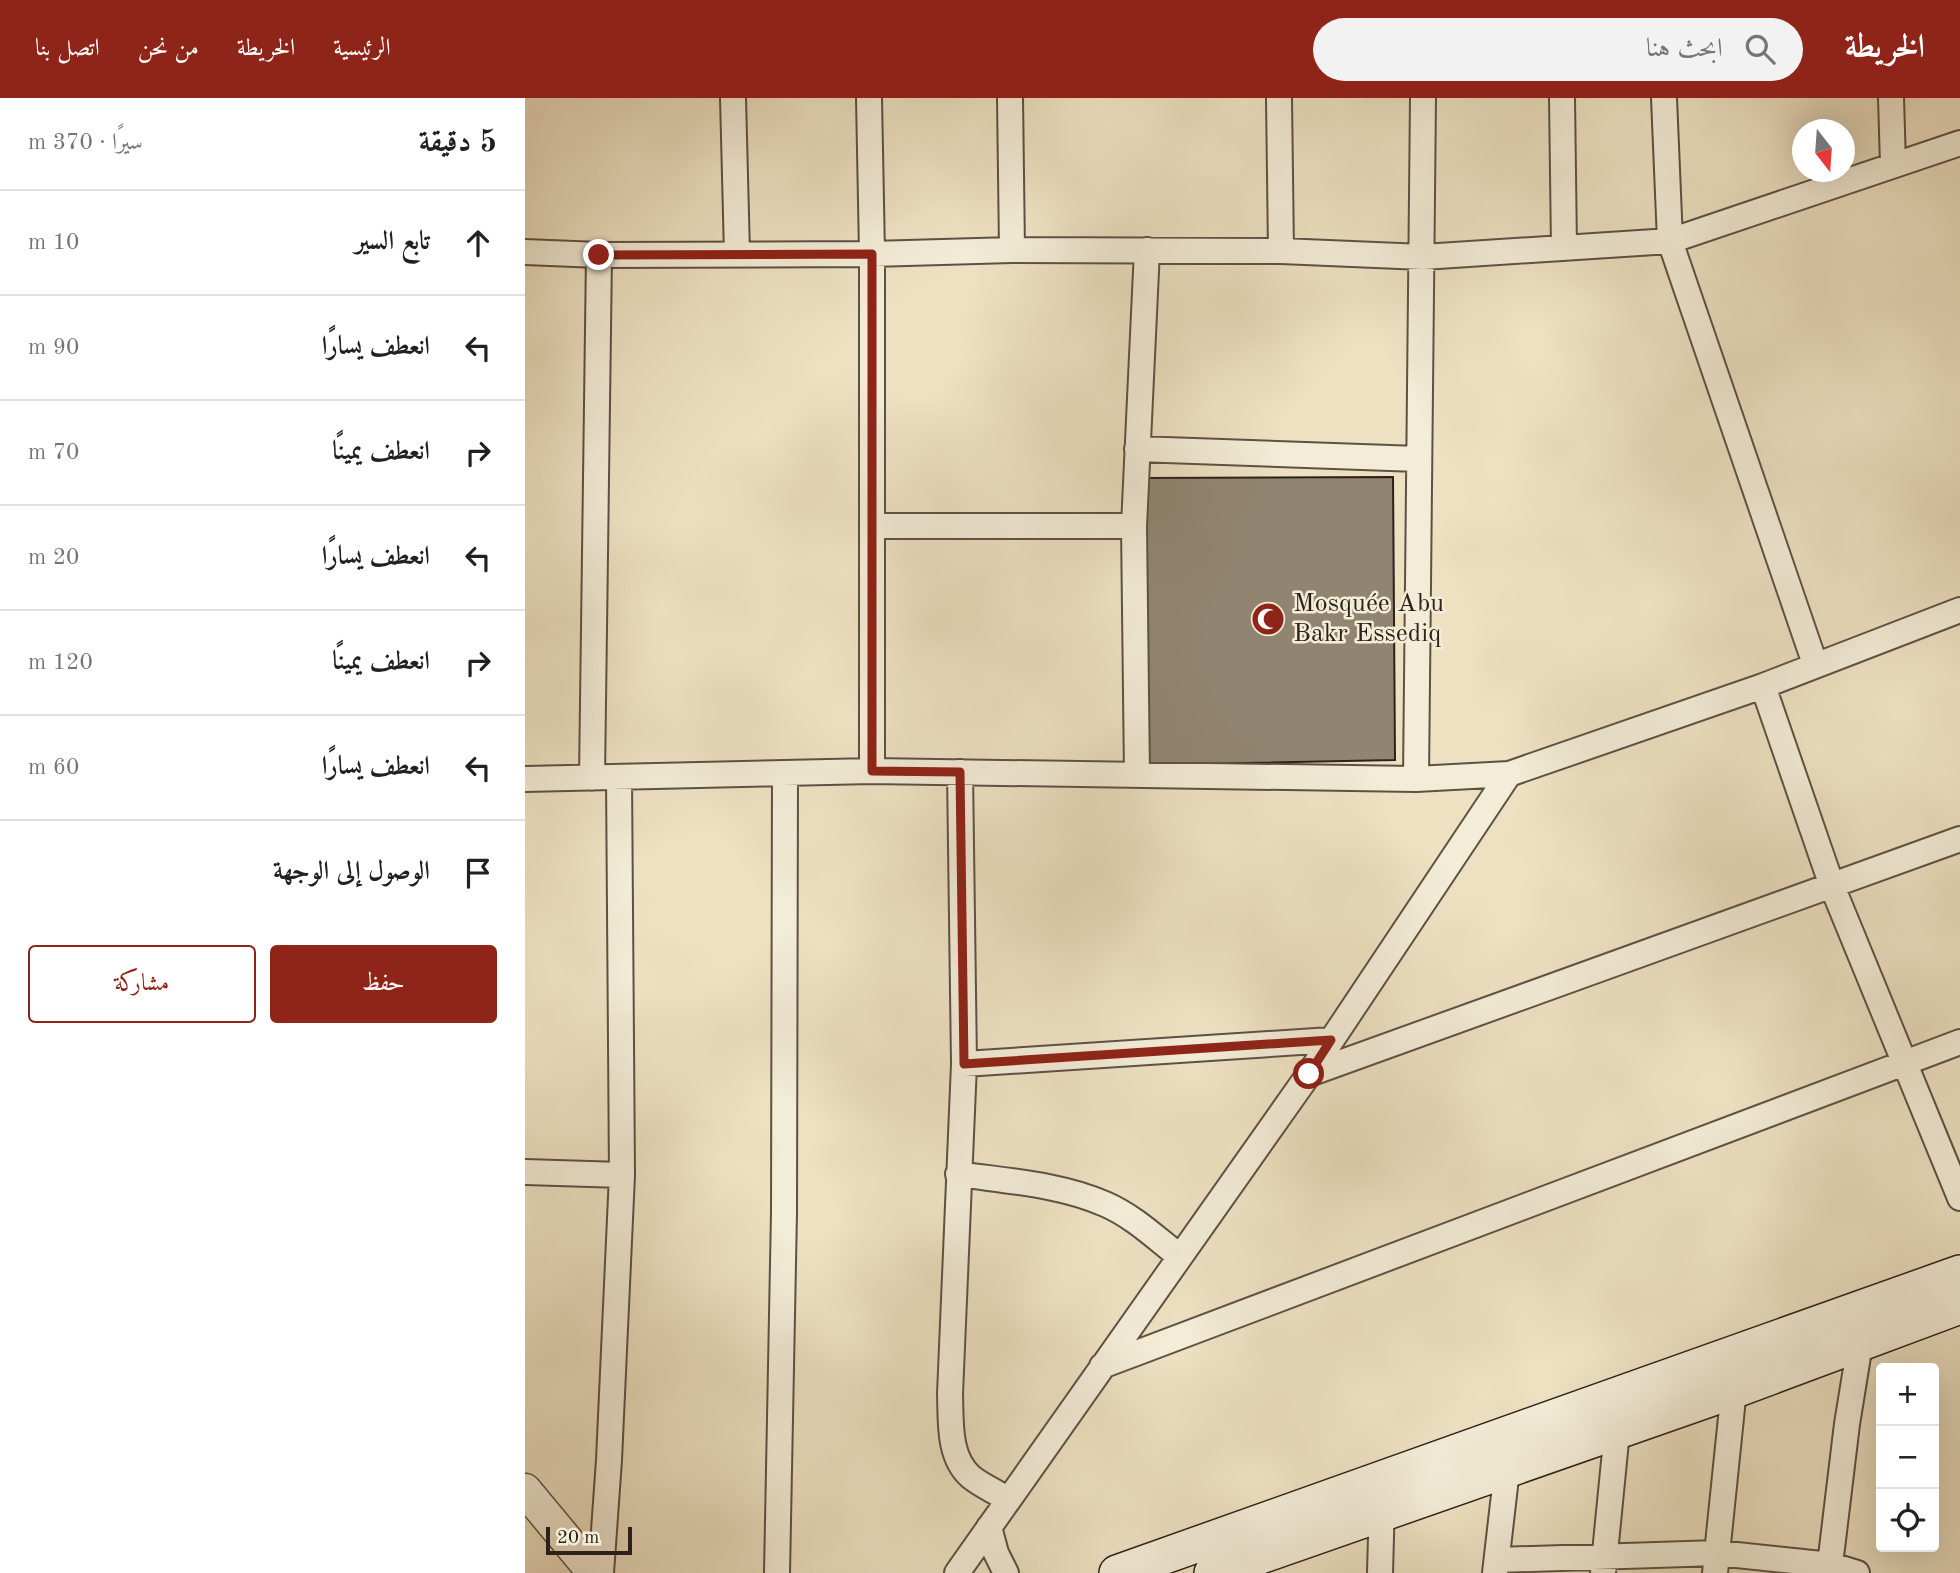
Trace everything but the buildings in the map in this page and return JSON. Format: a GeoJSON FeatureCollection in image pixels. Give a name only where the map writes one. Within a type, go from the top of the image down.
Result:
{"type":"FeatureCollection","features":[{"type":"Feature","properties":{"kind":"main road"},"geometry":{"type":"LineString","coordinates":[[1117,1573],[1960,1273]]}},
{"type":"Feature","properties":{"kind":"main road"},"geometry":{"type":"LineString","coordinates":[[1212,1573],[1260,1565],[1382,1512],[1735,1390],[1960,1306]]}},
{"type":"Feature","properties":{"kind":"street"},"geometry":{"type":"LineString","coordinates":[[733,98],[737,254]]}},
{"type":"Feature","properties":{"kind":"street"},"geometry":{"type":"LineString","coordinates":[[869,98],[872,254],[872,771]]}},
{"type":"Feature","properties":{"kind":"street"},"geometry":{"type":"LineString","coordinates":[[1010,98],[1012,250]]}},
{"type":"Feature","properties":{"kind":"street"},"geometry":{"type":"LineString","coordinates":[[1279,98],[1281,251]]}},
{"type":"Feature","properties":{"kind":"street"},"geometry":{"type":"LineString","coordinates":[[1416,779],[1423,98]]}},
{"type":"Feature","properties":{"kind":"street"},"geometry":{"type":"LineString","coordinates":[[1562,98],[1564,248]]}},
{"type":"Feature","properties":{"kind":"street"},"geometry":{"type":"LineString","coordinates":[[1664,98],[1669,241],[1815,664]]}},
{"type":"Feature","properties":{"kind":"street"},"geometry":{"type":"LineString","coordinates":[[1891,98],[1893,165]]}},
{"type":"Feature","properties":{"kind":"street"},"geometry":{"type":"LineString","coordinates":[[525,252],[599,255],[1147,250],[1281,251],[1423,257],[1669,241],[1960,143]]}},
{"type":"Feature","properties":{"kind":"street"},"geometry":{"type":"LineString","coordinates":[[1137,775],[1134,526],[1147,250]]}},
{"type":"Feature","properties":{"kind":"street"},"geometry":{"type":"LineString","coordinates":[[592,778],[599,255]]}},
{"type":"Feature","properties":{"kind":"street"},"geometry":{"type":"LineString","coordinates":[[1137,449],[1418,459]]}},
{"type":"Feature","properties":{"kind":"street"},"geometry":{"type":"LineString","coordinates":[[872,526],[1134,526]]}},
{"type":"Feature","properties":{"kind":"street"},"geometry":{"type":"LineString","coordinates":[[525,779],[872,771],[1416,779],[1509,774],[1763,685],[1960,610]]}},
{"type":"Feature","properties":{"kind":"street"},"geometry":{"type":"LineString","coordinates":[[1763,685],[1832,886],[1960,1198]]}},
{"type":"Feature","properties":{"kind":"street"},"geometry":{"type":"LineString","coordinates":[[960,772],[964,1064],[950,1394],[952,1443],[963,1468],[1008,1500]]}},
{"type":"Feature","properties":{"kind":"street"},"geometry":{"type":"LineString","coordinates":[[776,1573],[784,1212],[785,773]]}},
{"type":"Feature","properties":{"kind":"street"},"geometry":{"type":"LineString","coordinates":[[957,1573],[1309,1074],[1509,774]]}},
{"type":"Feature","properties":{"kind":"street"},"geometry":{"type":"LineString","coordinates":[[601,1573],[610,1460],[622,1175],[619,777]]}},
{"type":"Feature","properties":{"kind":"street"},"geometry":{"type":"LineString","coordinates":[[1309,1074],[1960,839]]}},
{"type":"Feature","properties":{"kind":"street"},"geometry":{"type":"LineString","coordinates":[[964,1064],[1331,1040]]}},
{"type":"Feature","properties":{"kind":"street"},"geometry":{"type":"LineString","coordinates":[[1102,1366],[1960,1042]]}},
{"type":"Feature","properties":{"kind":"street"},"geometry":{"type":"LineString","coordinates":[[525,1172],[622,1175]]}},
{"type":"Feature","properties":{"kind":"street"},"geometry":{"type":"LineString","coordinates":[[958,1174],[1052,1188],[1105,1204],[1127,1216],[1179,1256]]}},
{"type":"Feature","properties":{"kind":"street"},"geometry":{"type":"LineString","coordinates":[[1830,1569],[1847,1424],[1860,1344]]}},
{"type":"Feature","properties":{"kind":"street"},"geometry":{"type":"LineString","coordinates":[[1717,1563],[1735,1390],[1735,1353]]}},
{"type":"Feature","properties":{"kind":"street"},"geometry":{"type":"LineString","coordinates":[[1604,1565],[1617,1431]]}},
{"type":"Feature","properties":{"kind":"street"},"geometry":{"type":"LineString","coordinates":[[1507,1469],[1496,1566],[1717,1563],[1857,1573]]}},
{"type":"Feature","properties":{"kind":"street"},"geometry":{"type":"LineString","coordinates":[[1380,1573],[1381,1477]]}},
{"type":"Feature","properties":{"kind":"street"},"geometry":{"type":"LineString","coordinates":[[525,1490],[594,1573]]}},
{"type":"Feature","properties":{"kind":"street"},"geometry":{"type":"LineString","coordinates":[[989,1527],[996,1553],[1006,1573]]}},
{"type":"Feature","properties":{"kind":"place","name":"Mosquée Abu Bakr Essediq"},"geometry":{"type":"Point","coordinates":[1268,619]}},
{"type":"Feature","properties":{"kind":"route"},"geometry":{"type":"LineString","coordinates":[[599,255],[872,254],[872,771],[960,772],[964,1064],[1331,1040],[1309,1074]]}}]}
